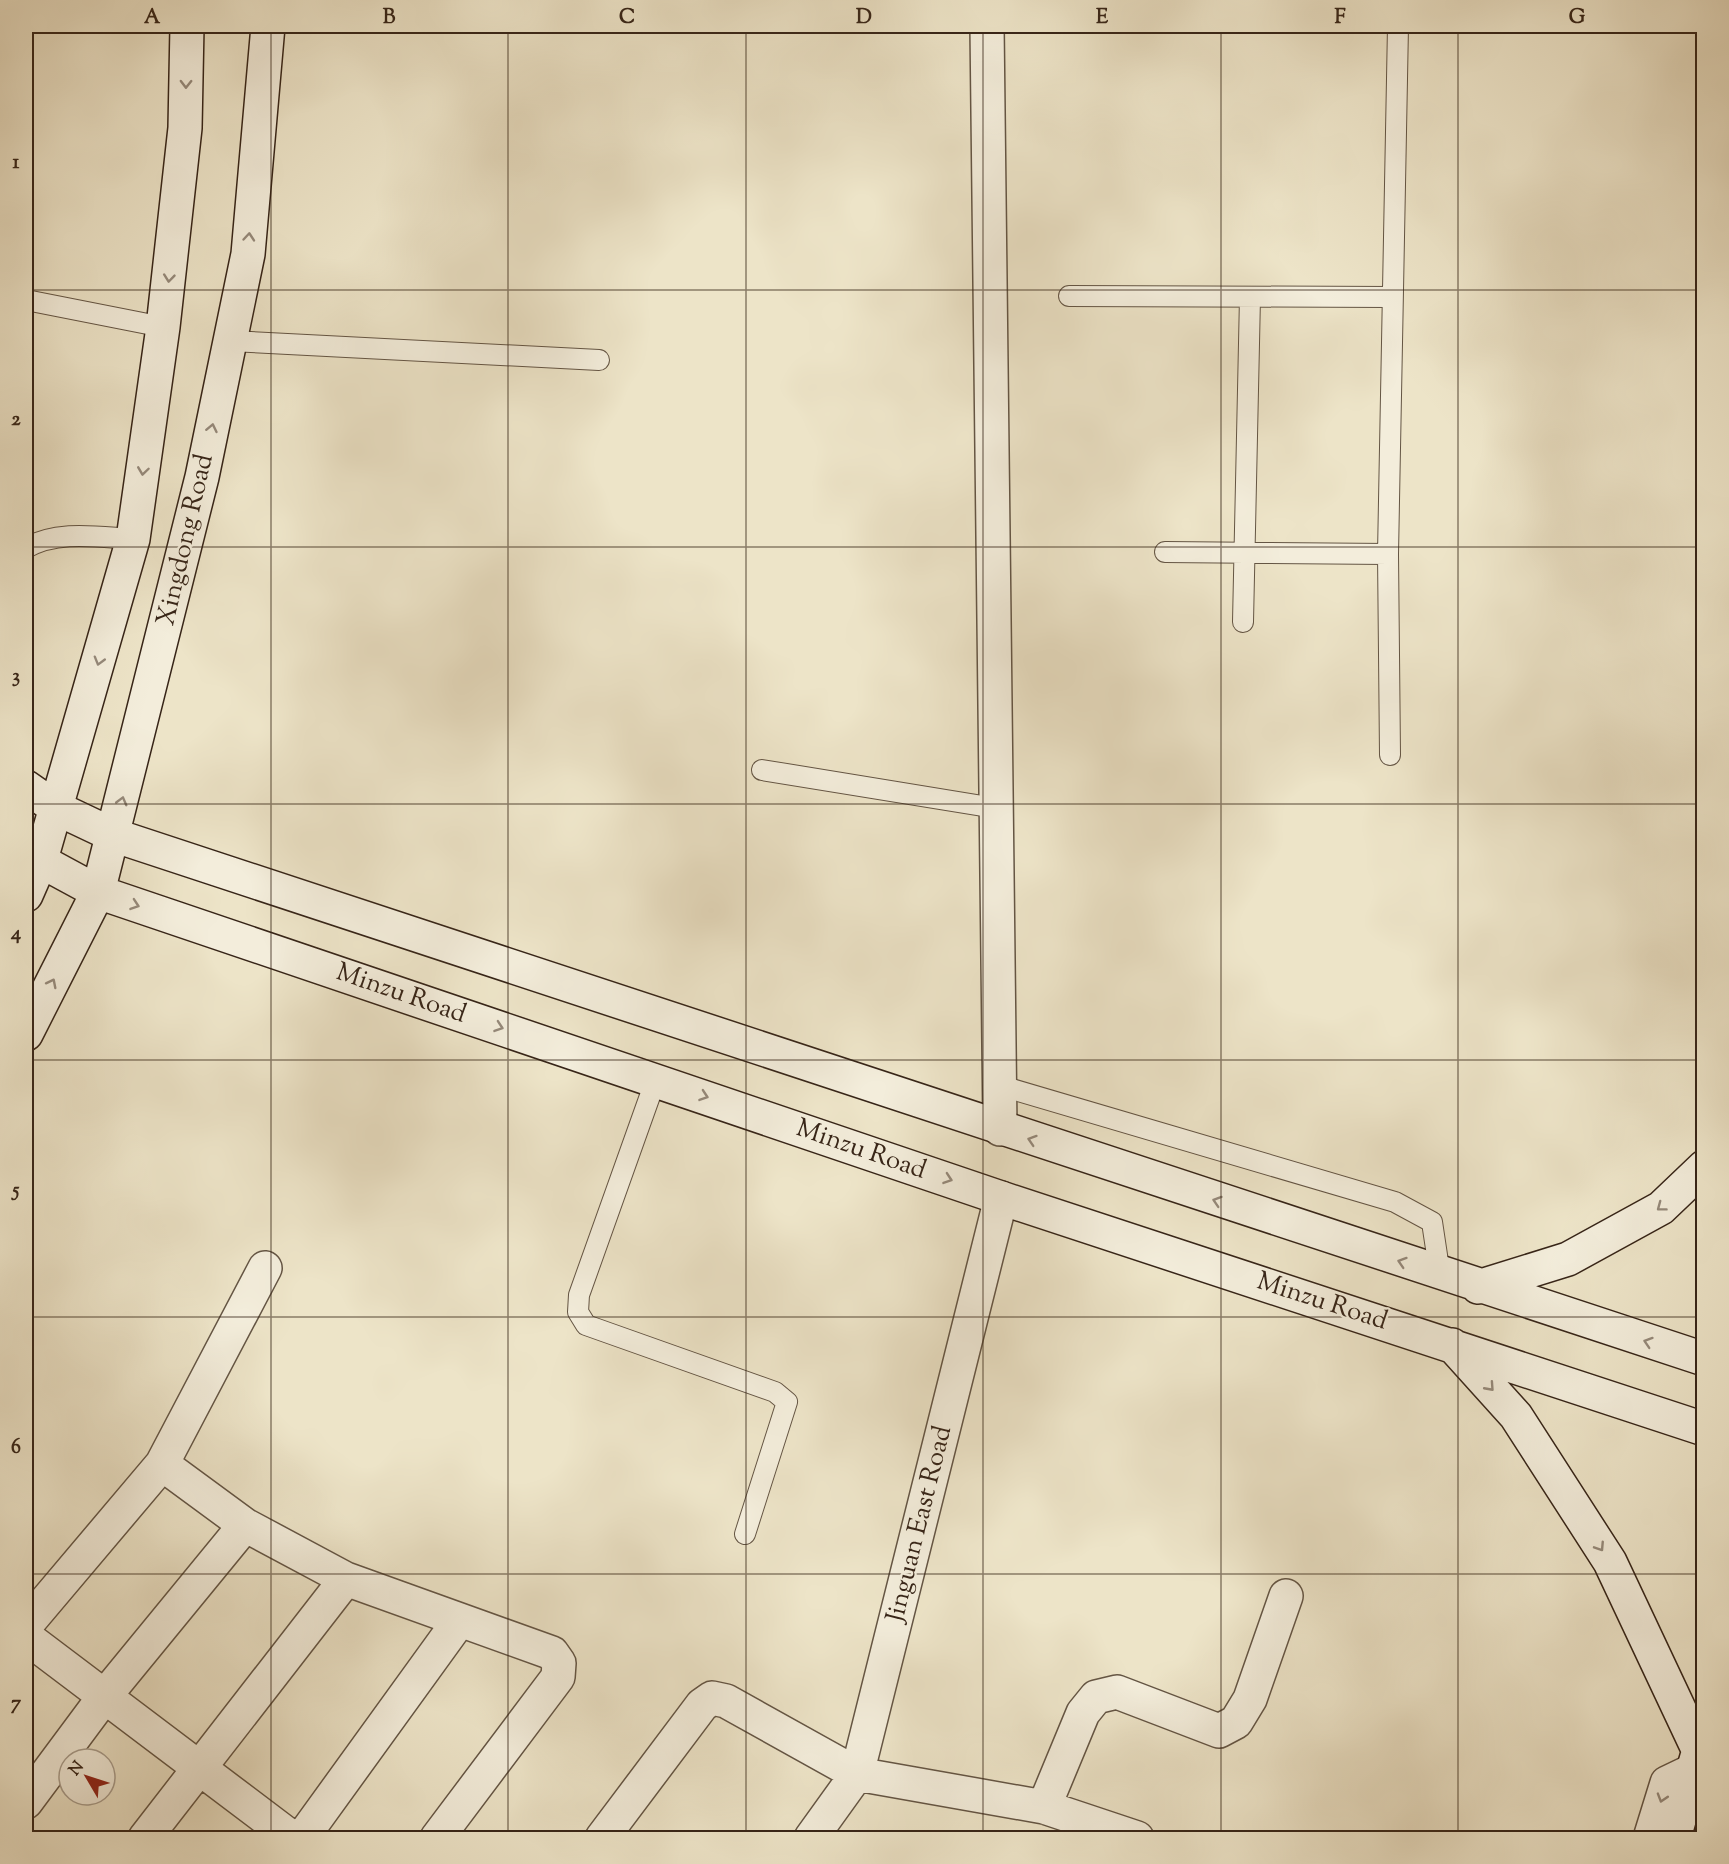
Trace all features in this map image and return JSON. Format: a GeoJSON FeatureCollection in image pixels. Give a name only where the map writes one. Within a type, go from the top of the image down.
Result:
{"type":"FeatureCollection","features":[{"type":"Feature","properties":{"kind":"street","name":"Xingdong Road"},"geometry":{"type":"LineString","coordinates":[[26,896],[33,858],[57,808],[133,539],[163,327],[185,128],[187,26]]}},
{"type":"Feature","properties":{"kind":"street","name":"Xingdong Road"},"geometry":{"type":"LineString","coordinates":[[26,1035],[98,892],[202,477],[248,254],[268,26]]}},
{"type":"Feature","properties":{"kind":"street"},"geometry":{"type":"LineString","coordinates":[[987,26],[1000,1129]]}},
{"type":"Feature","properties":{"kind":"street"},"geometry":{"type":"LineString","coordinates":[[26,787],[57,808],[113,835],[1440,1275],[1704,1359]]}},
{"type":"Feature","properties":{"kind":"street","name":"Minzu Road"},"geometry":{"type":"LineString","coordinates":[[33,858],[98,892],[656,1079],[1001,1198],[1704,1429]]}},
{"type":"Feature","properties":{"kind":"street"},"geometry":{"type":"LineString","coordinates":[[1478,1287],[1568,1259],[1661,1208],[1704,1167]]}},
{"type":"Feature","properties":{"kind":"street","name":"Jinguan East Road"},"geometry":{"type":"LineString","coordinates":[[811,1839],[857,1774],[1001,1198]]}},
{"type":"Feature","properties":{"kind":"street"},"geometry":{"type":"LineString","coordinates":[[26,1625],[162,1464],[265,1268]]}},
{"type":"Feature","properties":{"kind":"street"},"geometry":{"type":"LineString","coordinates":[[1451,1344],[1516,1416],[1610,1562],[1698,1751],[1674,1839]]}},
{"type":"Feature","properties":{"kind":"street"},"geometry":{"type":"LineString","coordinates":[[162,1464],[244,1525],[346,1579],[552,1653],[559,1663],[558,1677],[437,1839]]}},
{"type":"Feature","properties":{"kind":"street"},"geometry":{"type":"LineString","coordinates":[[26,1802],[104,1697],[244,1525]]}},
{"type":"Feature","properties":{"kind":"street"},"geometry":{"type":"LineString","coordinates":[[145,1839],[346,1579]]}},
{"type":"Feature","properties":{"kind":"street"},"geometry":{"type":"LineString","coordinates":[[1044,1807],[1083,1713],[1096,1697],[1117,1692],[1219,1731],[1236,1722],[1250,1699],[1287,1596]]}},
{"type":"Feature","properties":{"kind":"street"},"geometry":{"type":"LineString","coordinates":[[302,1839],[459,1621]]}},
{"type":"Feature","properties":{"kind":"street"},"geometry":{"type":"LineString","coordinates":[[26,1637],[292,1839]]}},
{"type":"Feature","properties":{"kind":"street"},"geometry":{"type":"LineString","coordinates":[[602,1839],[702,1705],[712,1698],[726,1701],[857,1774],[1044,1807],[1137,1839]]}},
{"type":"Feature","properties":{"kind":"street"},"geometry":{"type":"LineString","coordinates":[[1650,1839],[1667,1783],[1698,1751]]}},
{"type":"Feature","properties":{"kind":"lane"},"geometry":{"type":"LineString","coordinates":[[1390,755],[1388,554],[1391,297],[1398,26]]}},
{"type":"Feature","properties":{"kind":"lane"},"geometry":{"type":"LineString","coordinates":[[1069,296],[1391,297]]}},
{"type":"Feature","properties":{"kind":"lane"},"geometry":{"type":"LineString","coordinates":[[1243,622],[1250,297]]}},
{"type":"Feature","properties":{"kind":"lane"},"geometry":{"type":"LineString","coordinates":[[26,300],[163,327]]}},
{"type":"Feature","properties":{"kind":"lane"},"geometry":{"type":"LineString","coordinates":[[230,341],[599,360]]}},
{"type":"Feature","properties":{"kind":"lane"},"geometry":{"type":"LineString","coordinates":[[26,548],[39,540],[60,536],[133,539]]}},
{"type":"Feature","properties":{"kind":"lane"},"geometry":{"type":"LineString","coordinates":[[1165,552],[1388,554]]}},
{"type":"Feature","properties":{"kind":"lane"},"geometry":{"type":"LineString","coordinates":[[762,770],[995,808]]}},
{"type":"Feature","properties":{"kind":"lane"},"geometry":{"type":"LineString","coordinates":[[656,1079],[579,1295],[578,1312],[586,1324],[776,1392],[787,1402],[745,1534]]}},
{"type":"Feature","properties":{"kind":"lane"},"geometry":{"type":"LineString","coordinates":[[998,1085],[1395,1202],[1432,1222],[1440,1275]]}}]}
